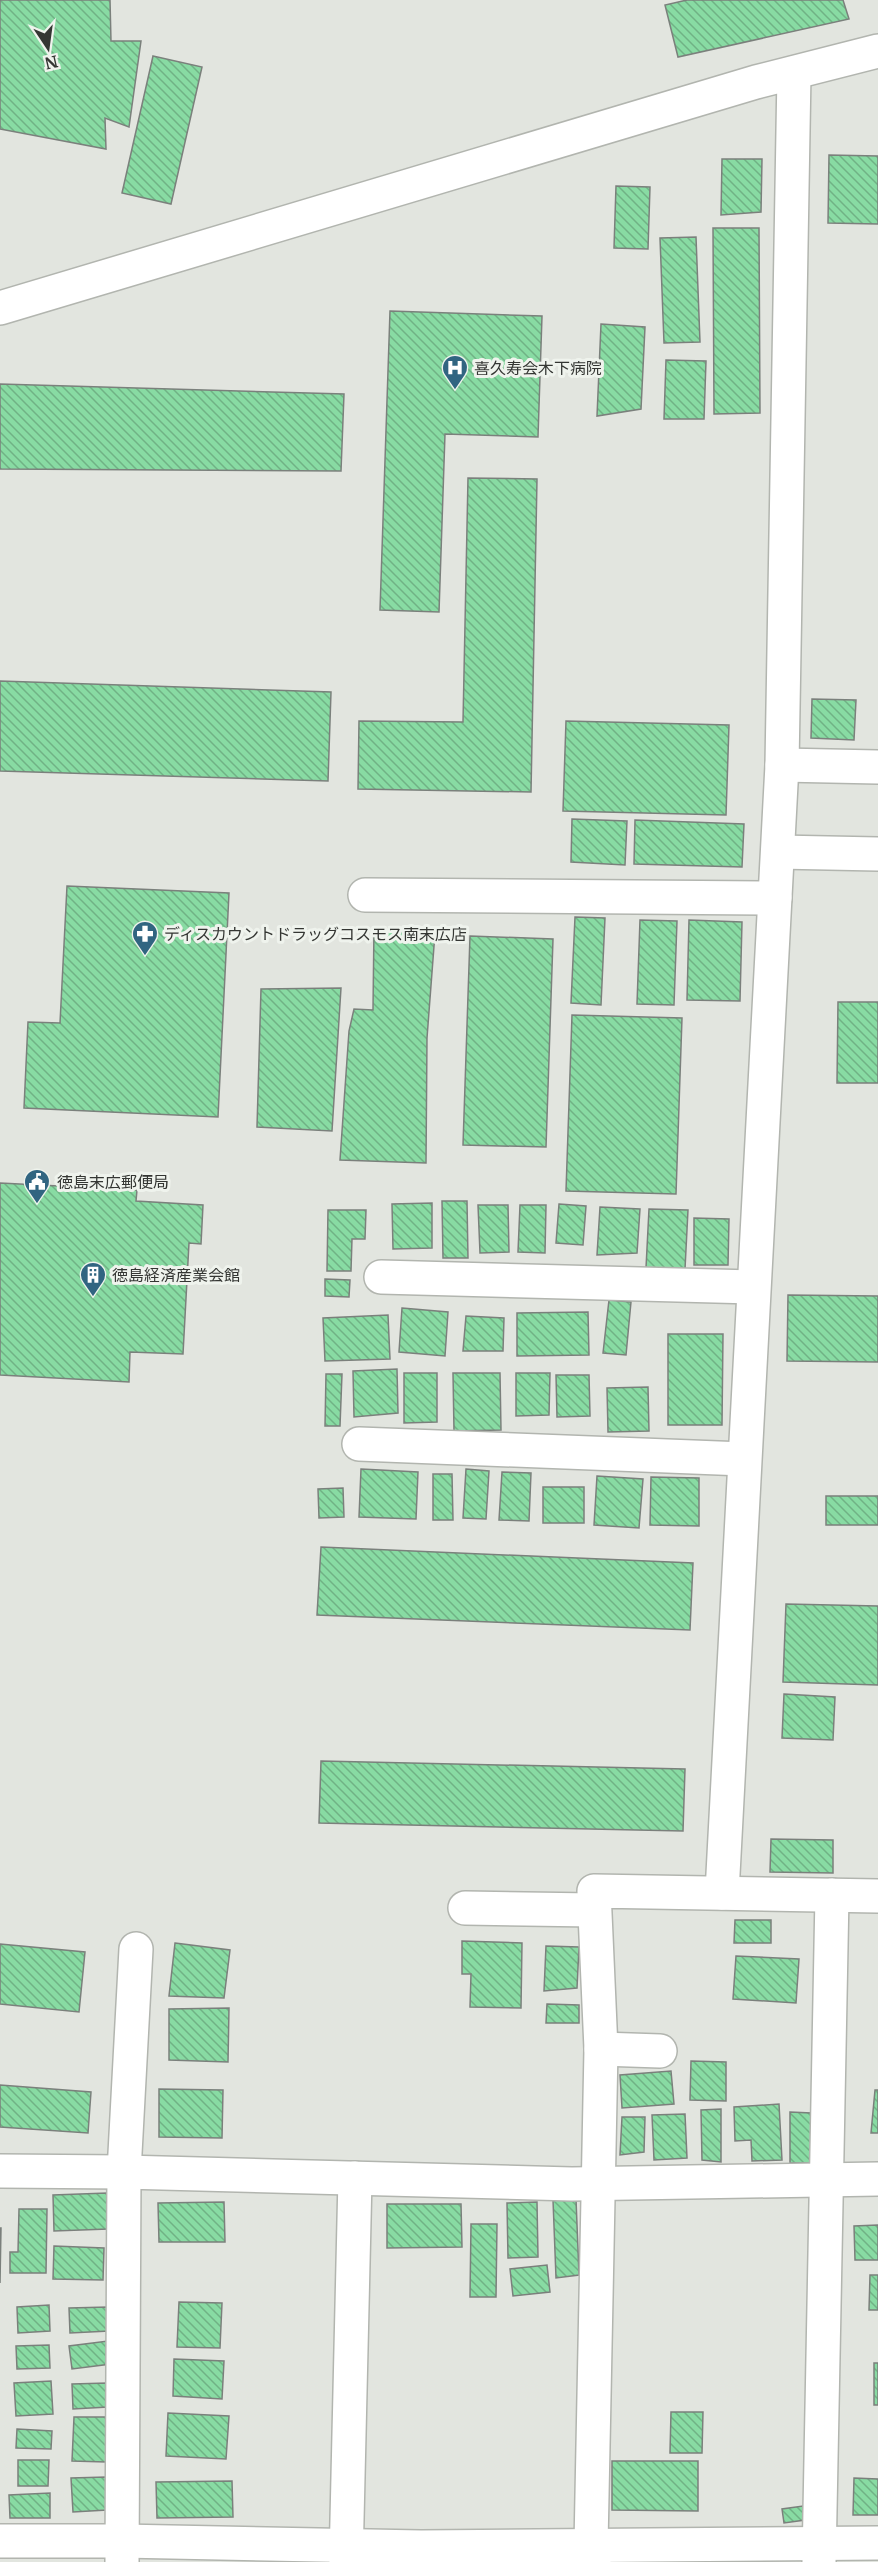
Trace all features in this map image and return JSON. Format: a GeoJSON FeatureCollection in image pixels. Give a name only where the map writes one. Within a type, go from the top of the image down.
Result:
{"type":"FeatureCollection","features":[{"type":"Feature","properties":{"kind":"street"},"geometry":{"type":"LineString","coordinates":[[0,308],[794,73],[878,51]]}},
{"type":"Feature","properties":{"kind":"street"},"geometry":{"type":"LineString","coordinates":[[722,1893],[782,765],[794,73]]}},
{"type":"Feature","properties":{"kind":"street"},"geometry":{"type":"LineString","coordinates":[[782,765],[878,766]]}},
{"type":"Feature","properties":{"kind":"street"},"geometry":{"type":"LineString","coordinates":[[778,852],[878,854]]}},
{"type":"Feature","properties":{"kind":"street"},"geometry":{"type":"LineString","coordinates":[[365,895],[775,898]]}},
{"type":"Feature","properties":{"kind":"street"},"geometry":{"type":"LineString","coordinates":[[381,1277],[753,1287]]}},
{"type":"Feature","properties":{"kind":"street"},"geometry":{"type":"LineString","coordinates":[[359,1444],[744,1459]]}},
{"type":"Feature","properties":{"kind":"street"},"geometry":{"type":"LineString","coordinates":[[593,2554],[602,2049],[594,1891],[878,1896]]}},
{"type":"Feature","properties":{"kind":"street"},"geometry":{"type":"LineString","coordinates":[[819,2553],[832,1895]]}},
{"type":"Feature","properties":{"kind":"street"},"geometry":{"type":"LineString","coordinates":[[465,1908],[594,1910]]}},
{"type":"Feature","properties":{"kind":"street"},"geometry":{"type":"LineString","coordinates":[[122,2552],[124,2172],[136,1949]]}},
{"type":"Feature","properties":{"kind":"street"},"geometry":{"type":"LineString","coordinates":[[602,2049],[660,2051]]}},
{"type":"Feature","properties":{"kind":"street"},"geometry":{"type":"LineString","coordinates":[[0,2171],[599,2184],[878,2179]]}},
{"type":"Feature","properties":{"kind":"street"},"geometry":{"type":"LineString","coordinates":[[345,2554],[355,2178]]}},
{"type":"Feature","properties":{"kind":"street"},"geometry":{"type":"LineString","coordinates":[[0,2541],[122,2552],[345,2554],[819,2553],[878,2543]]}},
{"type":"Feature","properties":{"kind":"building"},"geometry":{"type":"Polygon","coordinates":[[[0,0],[110,0],[111,41],[141,41],[129,127],[105,118],[106,149],[0,129],[0,0]]]}},
{"type":"Feature","properties":{"kind":"building"},"geometry":{"type":"Polygon","coordinates":[[[687,0],[843,0],[849,19],[678,57],[665,5],[687,0]]]}},
{"type":"Feature","properties":{"kind":"building"},"geometry":{"type":"Polygon","coordinates":[[[153,56],[202,67],[171,204],[122,193],[153,56]]]}},
{"type":"Feature","properties":{"kind":"building"},"geometry":{"type":"Polygon","coordinates":[[[829,155],[878,156],[878,224],[828,223],[829,155]]]}},
{"type":"Feature","properties":{"kind":"building"},"geometry":{"type":"Polygon","coordinates":[[[722,159],[762,159],[761,212],[721,215],[722,159]]]}},
{"type":"Feature","properties":{"kind":"building"},"geometry":{"type":"Polygon","coordinates":[[[616,186],[650,187],[648,249],[614,248],[616,186]]]}},
{"type":"Feature","properties":{"kind":"building"},"geometry":{"type":"Polygon","coordinates":[[[713,228],[759,228],[760,413],[714,414],[713,228]]]}},
{"type":"Feature","properties":{"kind":"building"},"geometry":{"type":"Polygon","coordinates":[[[696,237],[700,342],[664,343],[660,238],[696,237]]]}},
{"type":"Feature","properties":{"kind":"building"},"geometry":{"type":"Polygon","coordinates":[[[390,311],[542,316],[538,437],[445,434],[439,612],[380,610],[390,311]]]}},
{"type":"Feature","properties":{"kind":"building"},"geometry":{"type":"Polygon","coordinates":[[[601,324],[645,327],[641,409],[597,416],[601,324]]]}},
{"type":"Feature","properties":{"kind":"building"},"geometry":{"type":"Polygon","coordinates":[[[666,360],[706,361],[704,419],[664,419],[666,360]]]}},
{"type":"Feature","properties":{"kind":"building"},"geometry":{"type":"Polygon","coordinates":[[[0,384],[344,394],[341,471],[0,469],[0,384]]]}},
{"type":"Feature","properties":{"kind":"building"},"geometry":{"type":"Polygon","coordinates":[[[468,478],[537,479],[531,792],[358,789],[359,721],[463,722],[468,478]]]}},
{"type":"Feature","properties":{"kind":"building"},"geometry":{"type":"Polygon","coordinates":[[[0,681],[331,692],[328,781],[0,771],[0,681]]]}},
{"type":"Feature","properties":{"kind":"building"},"geometry":{"type":"Polygon","coordinates":[[[812,699],[856,700],[854,740],[811,738],[812,699]]]}},
{"type":"Feature","properties":{"kind":"building"},"geometry":{"type":"Polygon","coordinates":[[[566,721],[729,725],[726,815],[563,811],[566,721]]]}},
{"type":"Feature","properties":{"kind":"building"},"geometry":{"type":"Polygon","coordinates":[[[572,819],[627,821],[625,865],[571,862],[572,819]]]}},
{"type":"Feature","properties":{"kind":"building"},"geometry":{"type":"Polygon","coordinates":[[[635,820],[744,824],[742,867],[634,864],[635,820]]]}},
{"type":"Feature","properties":{"kind":"building","name":"ディスカウントドラッグコスモス南末広店"},"geometry":{"type":"Polygon","coordinates":[[[67,886],[229,893],[218,1117],[24,1108],[28,1022],[60,1023],[67,886]]]}},
{"type":"Feature","properties":{"kind":"building"},"geometry":{"type":"Polygon","coordinates":[[[575,917],[605,918],[601,1005],[571,1003],[575,917]]]}},
{"type":"Feature","properties":{"kind":"building"},"geometry":{"type":"Polygon","coordinates":[[[640,920],[677,921],[674,1005],[637,1004],[640,920]]]}},
{"type":"Feature","properties":{"kind":"building"},"geometry":{"type":"Polygon","coordinates":[[[689,920],[742,922],[740,1001],[687,1000],[689,920]]]}},
{"type":"Feature","properties":{"kind":"building"},"geometry":{"type":"Polygon","coordinates":[[[374,927],[435,933],[427,1038],[426,1163],[340,1160],[349,1031],[354,1009],[373,1010],[374,927]]]}},
{"type":"Feature","properties":{"kind":"building"},"geometry":{"type":"Polygon","coordinates":[[[470,936],[553,939],[546,1147],[463,1145],[470,936]]]}},
{"type":"Feature","properties":{"kind":"building"},"geometry":{"type":"Polygon","coordinates":[[[341,988],[332,1131],[257,1127],[261,989],[341,988]]]}},
{"type":"Feature","properties":{"kind":"building"},"geometry":{"type":"Polygon","coordinates":[[[838,1002],[878,1002],[878,1083],[837,1083],[838,1002]]]}},
{"type":"Feature","properties":{"kind":"building"},"geometry":{"type":"Polygon","coordinates":[[[572,1015],[682,1018],[676,1194],[566,1191],[572,1015]]]}},
{"type":"Feature","properties":{"kind":"building","name":"徳島経済産業会館"},"geometry":{"type":"Polygon","coordinates":[[[0,1183],[137,1190],[136,1201],[203,1205],[201,1244],[189,1243],[183,1354],[130,1352],[129,1382],[0,1375],[0,1183]]]}},
{"type":"Feature","properties":{"kind":"building"},"geometry":{"type":"Polygon","coordinates":[[[442,1201],[467,1201],[468,1258],[443,1258],[442,1201]]]}},
{"type":"Feature","properties":{"kind":"building"},"geometry":{"type":"Polygon","coordinates":[[[432,1203],[432,1248],[393,1249],[392,1204],[432,1203]]]}},
{"type":"Feature","properties":{"kind":"building"},"geometry":{"type":"Polygon","coordinates":[[[559,1204],[586,1206],[583,1245],[556,1243],[559,1204]]]}},
{"type":"Feature","properties":{"kind":"building"},"geometry":{"type":"Polygon","coordinates":[[[478,1205],[508,1205],[509,1252],[480,1253],[478,1205]]]}},
{"type":"Feature","properties":{"kind":"building"},"geometry":{"type":"Polygon","coordinates":[[[520,1205],[546,1205],[545,1253],[518,1252],[520,1205]]]}},
{"type":"Feature","properties":{"kind":"building"},"geometry":{"type":"Polygon","coordinates":[[[600,1207],[640,1209],[637,1253],[597,1255],[600,1207]]]}},
{"type":"Feature","properties":{"kind":"building"},"geometry":{"type":"Polygon","coordinates":[[[649,1209],[688,1210],[685,1269],[646,1268],[649,1209]]]}},
{"type":"Feature","properties":{"kind":"building"},"geometry":{"type":"Polygon","coordinates":[[[328,1210],[366,1210],[365,1239],[352,1239],[351,1271],[327,1271],[328,1210]]]}},
{"type":"Feature","properties":{"kind":"building"},"geometry":{"type":"Polygon","coordinates":[[[694,1218],[729,1219],[728,1265],[694,1265],[694,1218]]]}},
{"type":"Feature","properties":{"kind":"building"},"geometry":{"type":"Polygon","coordinates":[[[325,1279],[350,1280],[349,1297],[325,1296],[325,1279]]]}},
{"type":"Feature","properties":{"kind":"building"},"geometry":{"type":"Polygon","coordinates":[[[788,1295],[878,1296],[878,1362],[787,1361],[788,1295]]]}},
{"type":"Feature","properties":{"kind":"building"},"geometry":{"type":"Polygon","coordinates":[[[609,1300],[631,1302],[626,1355],[603,1353],[609,1300]]]}},
{"type":"Feature","properties":{"kind":"building"},"geometry":{"type":"Polygon","coordinates":[[[402,1308],[448,1312],[445,1356],[399,1352],[402,1308]]]}},
{"type":"Feature","properties":{"kind":"building"},"geometry":{"type":"Polygon","coordinates":[[[588,1312],[589,1355],[517,1356],[517,1313],[588,1312]]]}},
{"type":"Feature","properties":{"kind":"building"},"geometry":{"type":"Polygon","coordinates":[[[388,1315],[390,1359],[325,1361],[323,1318],[388,1315]]]}},
{"type":"Feature","properties":{"kind":"building"},"geometry":{"type":"Polygon","coordinates":[[[466,1316],[504,1318],[503,1351],[463,1351],[466,1316]]]}},
{"type":"Feature","properties":{"kind":"building"},"geometry":{"type":"Polygon","coordinates":[[[668,1334],[723,1334],[722,1425],[668,1425],[668,1334]]]}},
{"type":"Feature","properties":{"kind":"building"},"geometry":{"type":"Polygon","coordinates":[[[397,1369],[398,1413],[354,1417],[353,1371],[397,1369]]]}},
{"type":"Feature","properties":{"kind":"building"},"geometry":{"type":"Polygon","coordinates":[[[404,1373],[437,1373],[437,1422],[404,1423],[404,1373]]]}},
{"type":"Feature","properties":{"kind":"building"},"geometry":{"type":"Polygon","coordinates":[[[453,1373],[500,1373],[501,1430],[454,1431],[453,1373]]]}},
{"type":"Feature","properties":{"kind":"building"},"geometry":{"type":"Polygon","coordinates":[[[516,1373],[550,1373],[549,1415],[516,1416],[516,1373]]]}},
{"type":"Feature","properties":{"kind":"building"},"geometry":{"type":"Polygon","coordinates":[[[326,1374],[342,1374],[340,1426],[325,1426],[326,1374]]]}},
{"type":"Feature","properties":{"kind":"building"},"geometry":{"type":"Polygon","coordinates":[[[556,1375],[589,1375],[590,1416],[557,1417],[556,1375]]]}},
{"type":"Feature","properties":{"kind":"building"},"geometry":{"type":"Polygon","coordinates":[[[648,1387],[649,1431],[608,1432],[607,1388],[648,1387]]]}},
{"type":"Feature","properties":{"kind":"building"},"geometry":{"type":"Polygon","coordinates":[[[361,1469],[418,1472],[416,1519],[359,1517],[361,1469]]]}},
{"type":"Feature","properties":{"kind":"building"},"geometry":{"type":"Polygon","coordinates":[[[466,1469],[489,1471],[486,1519],[463,1518],[466,1469]]]}},
{"type":"Feature","properties":{"kind":"building"},"geometry":{"type":"Polygon","coordinates":[[[502,1472],[531,1473],[529,1521],[499,1520],[502,1472]]]}},
{"type":"Feature","properties":{"kind":"building"},"geometry":{"type":"Polygon","coordinates":[[[433,1474],[452,1474],[453,1520],[433,1520],[433,1474]]]}},
{"type":"Feature","properties":{"kind":"building"},"geometry":{"type":"Polygon","coordinates":[[[597,1476],[643,1479],[639,1528],[594,1525],[597,1476]]]}},
{"type":"Feature","properties":{"kind":"building"},"geometry":{"type":"Polygon","coordinates":[[[651,1477],[699,1478],[699,1526],[650,1525],[651,1477]]]}},
{"type":"Feature","properties":{"kind":"building"},"geometry":{"type":"Polygon","coordinates":[[[543,1487],[584,1487],[584,1523],[543,1523],[543,1487]]]}},
{"type":"Feature","properties":{"kind":"building"},"geometry":{"type":"Polygon","coordinates":[[[343,1488],[344,1517],[319,1518],[318,1489],[343,1488]]]}},
{"type":"Feature","properties":{"kind":"building"},"geometry":{"type":"Polygon","coordinates":[[[826,1496],[878,1496],[878,1525],[826,1525],[826,1496]]]}},
{"type":"Feature","properties":{"kind":"building"},"geometry":{"type":"Polygon","coordinates":[[[321,1547],[693,1563],[690,1630],[317,1615],[321,1547]]]}},
{"type":"Feature","properties":{"kind":"building"},"geometry":{"type":"Polygon","coordinates":[[[786,1604],[878,1606],[878,1685],[783,1682],[786,1604]]]}},
{"type":"Feature","properties":{"kind":"building"},"geometry":{"type":"Polygon","coordinates":[[[784,1694],[835,1697],[833,1740],[782,1738],[784,1694]]]}},
{"type":"Feature","properties":{"kind":"building"},"geometry":{"type":"Polygon","coordinates":[[[321,1761],[685,1769],[683,1831],[319,1823],[321,1761]]]}},
{"type":"Feature","properties":{"kind":"building"},"geometry":{"type":"Polygon","coordinates":[[[771,1839],[833,1840],[833,1873],[770,1872],[771,1839]]]}},
{"type":"Feature","properties":{"kind":"building"},"geometry":{"type":"Polygon","coordinates":[[[735,1920],[771,1920],[771,1943],[734,1943],[735,1920]]]}},
{"type":"Feature","properties":{"kind":"building"},"geometry":{"type":"Polygon","coordinates":[[[462,1941],[522,1943],[521,2008],[470,2007],[471,1974],[462,1974],[462,1941]]]}},
{"type":"Feature","properties":{"kind":"building"},"geometry":{"type":"Polygon","coordinates":[[[175,1943],[230,1950],[224,1998],[169,1996],[175,1943]]]}},
{"type":"Feature","properties":{"kind":"building"},"geometry":{"type":"Polygon","coordinates":[[[0,1944],[85,1952],[79,2012],[0,2004],[0,1944]]]}},
{"type":"Feature","properties":{"kind":"building"},"geometry":{"type":"Polygon","coordinates":[[[546,1946],[579,1947],[577,1988],[544,1991],[546,1946]]]}},
{"type":"Feature","properties":{"kind":"building"},"geometry":{"type":"Polygon","coordinates":[[[736,1956],[799,1959],[796,2003],[733,1999],[736,1956]]]}},
{"type":"Feature","properties":{"kind":"building"},"geometry":{"type":"Polygon","coordinates":[[[547,2004],[579,2005],[579,2023],[546,2023],[547,2004]]]}},
{"type":"Feature","properties":{"kind":"building"},"geometry":{"type":"Polygon","coordinates":[[[229,2008],[228,2062],[169,2060],[169,2009],[229,2008]]]}},
{"type":"Feature","properties":{"kind":"building"},"geometry":{"type":"Polygon","coordinates":[[[691,2061],[726,2062],[726,2101],[690,2100],[691,2061]]]}},
{"type":"Feature","properties":{"kind":"building"},"geometry":{"type":"Polygon","coordinates":[[[671,2071],[674,2104],[622,2108],[620,2075],[671,2071]]]}},
{"type":"Feature","properties":{"kind":"building"},"geometry":{"type":"Polygon","coordinates":[[[0,2085],[91,2092],[88,2133],[0,2127],[0,2085]]]}},
{"type":"Feature","properties":{"kind":"building"},"geometry":{"type":"Polygon","coordinates":[[[159,2089],[223,2090],[222,2138],[159,2137],[159,2089]]]}},
{"type":"Feature","properties":{"kind":"building"},"geometry":{"type":"Polygon","coordinates":[[[875,2090],[878,2090],[878,2133],[871,2133],[875,2090]]]}},
{"type":"Feature","properties":{"kind":"building"},"geometry":{"type":"Polygon","coordinates":[[[779,2104],[782,2160],[752,2161],[751,2140],[735,2141],[734,2107],[779,2104]]]}},
{"type":"Feature","properties":{"kind":"building"},"geometry":{"type":"Polygon","coordinates":[[[721,2109],[721,2162],[702,2160],[701,2110],[721,2109]]]}},
{"type":"Feature","properties":{"kind":"building"},"geometry":{"type":"Polygon","coordinates":[[[790,2112],[811,2113],[811,2163],[790,2163],[790,2112]]]}},
{"type":"Feature","properties":{"kind":"building"},"geometry":{"type":"Polygon","coordinates":[[[685,2114],[687,2158],[654,2160],[652,2115],[685,2114]]]}},
{"type":"Feature","properties":{"kind":"building"},"geometry":{"type":"Polygon","coordinates":[[[622,2117],[645,2117],[644,2152],[620,2155],[622,2117]]]}},
{"type":"Feature","properties":{"kind":"building"},"geometry":{"type":"Polygon","coordinates":[[[107,2193],[108,2229],[54,2231],[53,2195],[107,2193]]]}},
{"type":"Feature","properties":{"kind":"building"},"geometry":{"type":"Polygon","coordinates":[[[576,2199],[579,2275],[556,2278],[553,2200],[576,2199]]]}},
{"type":"Feature","properties":{"kind":"building"},"geometry":{"type":"Polygon","coordinates":[[[224,2202],[225,2242],[159,2242],[158,2203],[224,2202]]]}},
{"type":"Feature","properties":{"kind":"building"},"geometry":{"type":"Polygon","coordinates":[[[537,2202],[538,2257],[508,2258],[507,2203],[537,2202]]]}},
{"type":"Feature","properties":{"kind":"building"},"geometry":{"type":"Polygon","coordinates":[[[387,2204],[461,2204],[462,2247],[387,2248],[387,2204]]]}},
{"type":"Feature","properties":{"kind":"building"},"geometry":{"type":"Polygon","coordinates":[[[19,2209],[47,2209],[46,2273],[10,2273],[10,2252],[18,2252],[19,2209]]]}},
{"type":"Feature","properties":{"kind":"building"},"geometry":{"type":"Polygon","coordinates":[[[471,2224],[497,2224],[496,2297],[470,2297],[471,2224]]]}},
{"type":"Feature","properties":{"kind":"building"},"geometry":{"type":"Polygon","coordinates":[[[878,2225],[878,2260],[855,2260],[854,2226],[878,2225]]]}},
{"type":"Feature","properties":{"kind":"building"},"geometry":{"type":"Polygon","coordinates":[[[0,2228],[1,2228],[0,2283],[0,2228]]]}},
{"type":"Feature","properties":{"kind":"building"},"geometry":{"type":"Polygon","coordinates":[[[54,2246],[104,2248],[103,2280],[53,2279],[54,2246]]]}},
{"type":"Feature","properties":{"kind":"building"},"geometry":{"type":"Polygon","coordinates":[[[547,2265],[550,2292],[513,2296],[510,2269],[547,2265]]]}},
{"type":"Feature","properties":{"kind":"building"},"geometry":{"type":"Polygon","coordinates":[[[870,2275],[878,2275],[878,2310],[869,2310],[870,2275]]]}},
{"type":"Feature","properties":{"kind":"building"},"geometry":{"type":"Polygon","coordinates":[[[179,2302],[222,2303],[220,2348],[177,2347],[179,2302]]]}},
{"type":"Feature","properties":{"kind":"building"},"geometry":{"type":"Polygon","coordinates":[[[49,2305],[50,2331],[18,2333],[17,2307],[49,2305]]]}},
{"type":"Feature","properties":{"kind":"building"},"geometry":{"type":"Polygon","coordinates":[[[108,2307],[109,2331],[70,2333],[69,2308],[108,2307]]]}},
{"type":"Feature","properties":{"kind":"building"},"geometry":{"type":"Polygon","coordinates":[[[108,2341],[111,2364],[72,2369],[69,2346],[108,2341]]]}},
{"type":"Feature","properties":{"kind":"building"},"geometry":{"type":"Polygon","coordinates":[[[49,2345],[50,2368],[17,2369],[16,2346],[49,2345]]]}},
{"type":"Feature","properties":{"kind":"building"},"geometry":{"type":"Polygon","coordinates":[[[174,2359],[224,2361],[222,2399],[173,2396],[174,2359]]]}},
{"type":"Feature","properties":{"kind":"building"},"geometry":{"type":"Polygon","coordinates":[[[874,2363],[878,2363],[878,2405],[874,2405],[874,2363]]]}},
{"type":"Feature","properties":{"kind":"building"},"geometry":{"type":"Polygon","coordinates":[[[51,2381],[53,2414],[16,2416],[14,2383],[51,2381]]]}},
{"type":"Feature","properties":{"kind":"building"},"geometry":{"type":"Polygon","coordinates":[[[107,2383],[108,2407],[73,2409],[72,2384],[107,2383]]]}},
{"type":"Feature","properties":{"kind":"building"},"geometry":{"type":"Polygon","coordinates":[[[671,2412],[703,2412],[702,2453],[670,2453],[671,2412]]]}},
{"type":"Feature","properties":{"kind":"building"},"geometry":{"type":"Polygon","coordinates":[[[168,2413],[229,2416],[226,2459],[166,2456],[168,2413]]]}},
{"type":"Feature","properties":{"kind":"building"},"geometry":{"type":"Polygon","coordinates":[[[74,2417],[107,2417],[106,2462],[72,2461],[74,2417]]]}},
{"type":"Feature","properties":{"kind":"building"},"geometry":{"type":"Polygon","coordinates":[[[17,2429],[52,2431],[51,2449],[16,2448],[17,2429]]]}},
{"type":"Feature","properties":{"kind":"building"},"geometry":{"type":"Polygon","coordinates":[[[18,2460],[49,2460],[48,2486],[18,2486],[18,2460]]]}},
{"type":"Feature","properties":{"kind":"building"},"geometry":{"type":"Polygon","coordinates":[[[612,2461],[698,2461],[698,2511],[612,2510],[612,2461]]]}},
{"type":"Feature","properties":{"kind":"building"},"geometry":{"type":"Polygon","coordinates":[[[106,2477],[107,2510],[73,2512],[71,2478],[106,2477]]]}},
{"type":"Feature","properties":{"kind":"building"},"geometry":{"type":"Polygon","coordinates":[[[854,2478],[878,2479],[878,2515],[853,2515],[854,2478]]]}},
{"type":"Feature","properties":{"kind":"building"},"geometry":{"type":"Polygon","coordinates":[[[232,2481],[233,2517],[157,2518],[156,2482],[232,2481]]]}},
{"type":"Feature","properties":{"kind":"building"},"geometry":{"type":"Polygon","coordinates":[[[50,2493],[50,2518],[10,2518],[9,2495],[50,2493]]]}},
{"type":"Feature","properties":{"kind":"building"},"geometry":{"type":"Polygon","coordinates":[[[803,2506],[805,2520],[784,2523],[782,2509],[803,2506]]]}},
{"type":"Feature","properties":{"kind":"place","name":"喜久寿会木下病院"},"geometry":{"type":"Point","coordinates":[455,391]}},
{"type":"Feature","properties":{"kind":"place","name":"ディスカウントドラッグコスモス南末広店"},"geometry":{"type":"Point","coordinates":[145,957]}},
{"type":"Feature","properties":{"kind":"place","name":"徳島末広郵便局"},"geometry":{"type":"Point","coordinates":[37,1205]}},
{"type":"Feature","properties":{"kind":"place","name":"徳島経済産業会館"},"geometry":{"type":"Point","coordinates":[93,1298]}}]}
